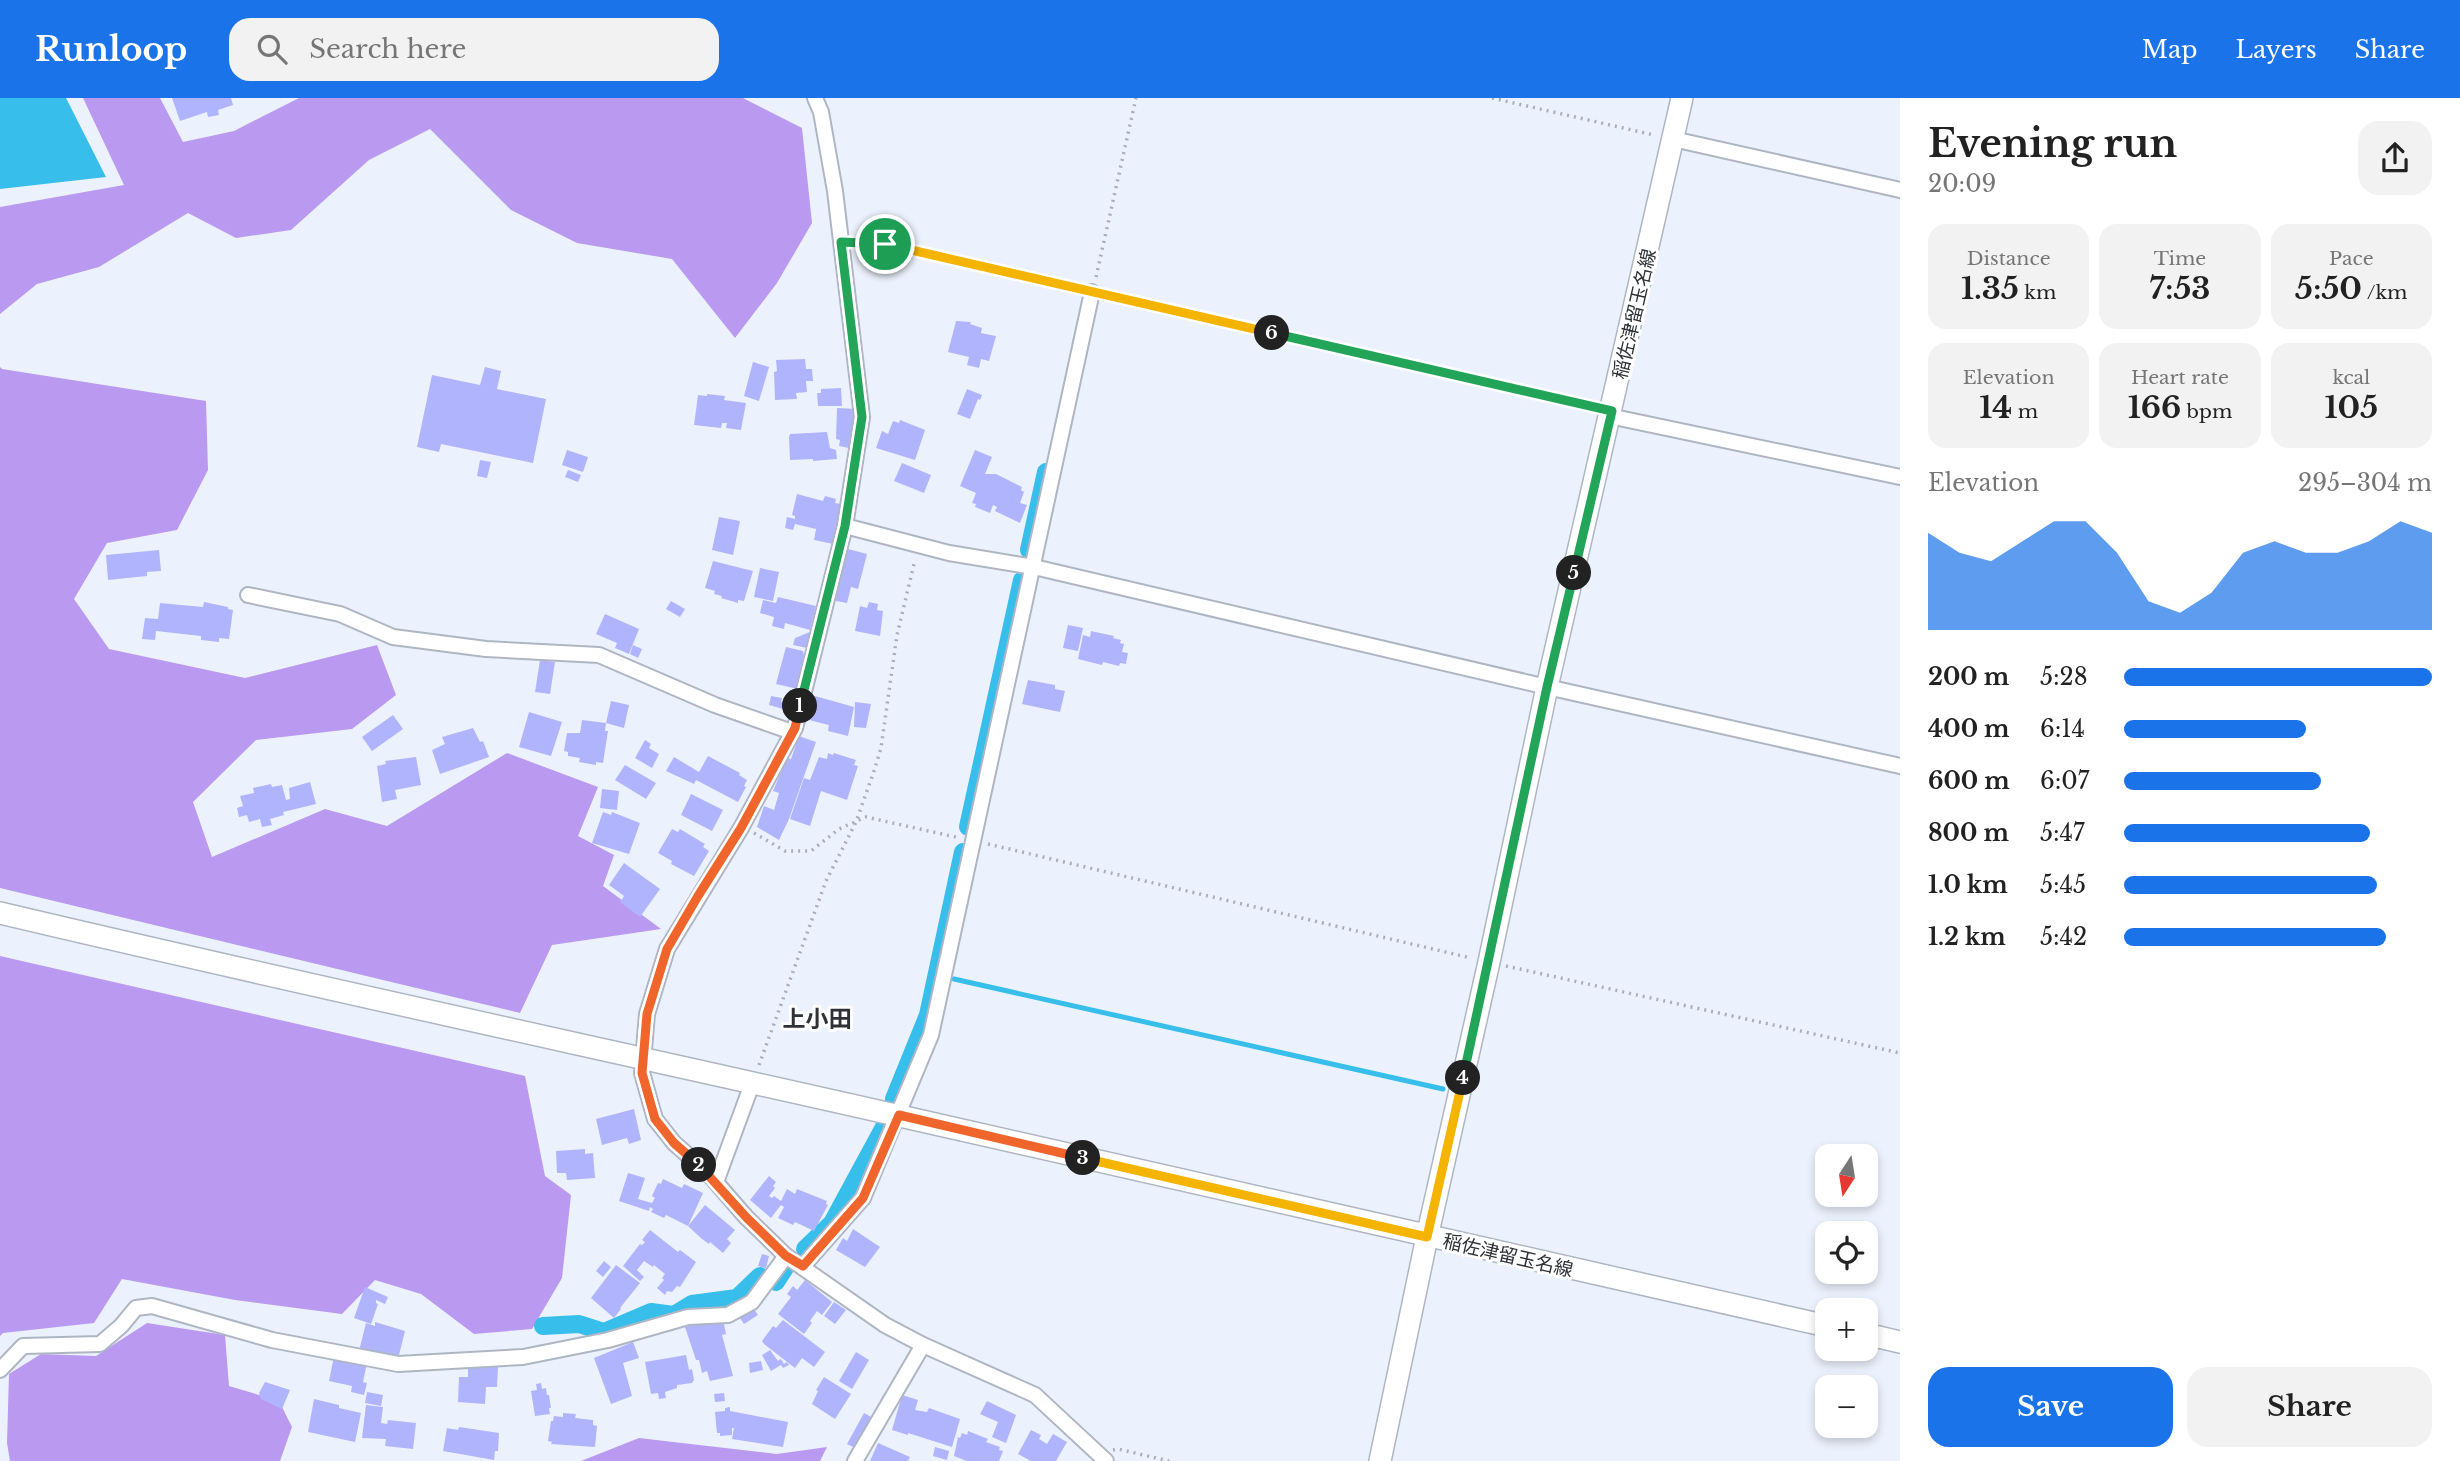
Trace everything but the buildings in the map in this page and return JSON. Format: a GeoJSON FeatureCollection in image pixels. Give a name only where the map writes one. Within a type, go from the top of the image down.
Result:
{"type":"FeatureCollection","features":[{"type":"Feature","properties":{"kind":"street"},"geometry":{"type":"LineString","coordinates":[[815,98],[821,112],[841,242],[862,417],[845,526],[792,732],[741,828],[667,949],[647,1014],[642,1073],[655,1119],[674,1143],[707,1172],[746,1217],[786,1256],[885,1325],[1035,1395],[1103,1457]]}},
{"type":"Feature","properties":{"kind":"street","name":"稲佐津留玉名線"},"geometry":{"type":"LineString","coordinates":[[1682,98],[1547,687],[1427,1237],[1815,1323]]}},
{"type":"Feature","properties":{"kind":"street"},"geometry":{"type":"LineString","coordinates":[[1673,139],[1900,190]]}},
{"type":"Feature","properties":{"kind":"street"},"geometry":{"type":"LineString","coordinates":[[803,1266],[863,1198],[931,1035],[1092,292]]}},
{"type":"Feature","properties":{"kind":"street"},"geometry":{"type":"LineString","coordinates":[[1612,411],[1614,417],[1900,477]]}},
{"type":"Feature","properties":{"kind":"street"},"geometry":{"type":"LineString","coordinates":[[845,526],[949,553],[1034,567],[1900,766]]}},
{"type":"Feature","properties":{"kind":"street"},"geometry":{"type":"LineString","coordinates":[[248,595],[340,614],[393,637],[486,649],[599,655],[715,705],[792,732]]}},
{"type":"Feature","properties":{"kind":"street"},"geometry":{"type":"LineString","coordinates":[[0,913],[1427,1237],[1380,1461]]}},
{"type":"Feature","properties":{"kind":"street"},"geometry":{"type":"LineString","coordinates":[[716,1182],[752,1084]]}},
{"type":"Feature","properties":{"kind":"street"},"geometry":{"type":"LineString","coordinates":[[0,1370],[23,1346],[100,1343],[121,1326],[136,1308],[152,1306],[272,1340],[398,1364],[523,1357],[608,1340],[688,1317],[727,1315],[752,1302],[786,1256]]}},
{"type":"Feature","properties":{"kind":"street"},"geometry":{"type":"LineString","coordinates":[[1878,1337],[1900,1342]]}},
{"type":"Feature","properties":{"kind":"street"},"geometry":{"type":"LineString","coordinates":[[855,1461],[923,1345]]}},
{"type":"Feature","properties":{"kind":"path"},"geometry":{"type":"LineString","coordinates":[[1092,292],[1136,98]]}},
{"type":"Feature","properties":{"kind":"path"},"geometry":{"type":"LineString","coordinates":[[1492,98],[1673,139]]}},
{"type":"Feature","properties":{"kind":"path"},"geometry":{"type":"LineString","coordinates":[[841,242],[885,244],[1612,411]]}},
{"type":"Feature","properties":{"kind":"path"},"geometry":{"type":"LineString","coordinates":[[752,1084],[825,881],[856,822],[881,748],[897,635],[918,545]]}},
{"type":"Feature","properties":{"kind":"path"},"geometry":{"type":"LineString","coordinates":[[741,828],[757,834],[785,852],[811,851],[839,829],[866,817],[1489,962],[1900,1053]]}},
{"type":"Feature","properties":{"kind":"path"},"geometry":{"type":"LineString","coordinates":[[1103,1457],[1118,1449],[1169,1461]]}},
{"type":"Feature","properties":{"kind":"shaded area"},"geometry":{"type":"Polygon","coordinates":[[[83,98],[160,98],[183,142],[234,131],[299,98],[743,98],[802,128],[812,223],[777,283],[735,338],[672,259],[577,243],[511,210],[430,129],[369,160],[291,230],[236,238],[188,213],[99,267],[37,284],[0,314],[0,207],[124,185],[83,98]]]}},
{"type":"Feature","properties":{"kind":"shaded area"},"geometry":{"type":"Polygon","coordinates":[[[0,367],[206,401],[208,470],[177,530],[107,543],[74,599],[109,649],[245,678],[377,645],[396,695],[352,729],[256,740],[193,802],[212,857],[325,809],[387,826],[507,753],[598,787],[578,836],[614,855],[603,886],[661,929],[552,945],[520,1013],[0,888],[0,367]]]}},
{"type":"Feature","properties":{"kind":"shaded area"},"geometry":{"type":"Polygon","coordinates":[[[0,956],[525,1076],[545,1176],[571,1195],[562,1278],[532,1329],[474,1334],[421,1294],[375,1280],[342,1314],[235,1300],[122,1279],[94,1323],[3,1333],[0,1336],[0,956]]]}},
{"type":"Feature","properties":{"kind":"shaded area"},"geometry":{"type":"Polygon","coordinates":[[[147,1323],[225,1335],[229,1386],[279,1401],[292,1427],[280,1461],[10,1461],[7,1443],[9,1374],[41,1354],[96,1356],[147,1323]]]}},
{"type":"Feature","properties":{"kind":"shaded area"},"geometry":{"type":"Polygon","coordinates":[[[639,1438],[777,1454],[827,1447],[820,1461],[581,1461],[639,1438]]]}},
{"type":"Feature","properties":{"kind":"water"},"geometry":{"type":"Polygon","coordinates":[[[0,98],[66,98],[106,177],[0,189],[0,98]]]}},
{"type":"Feature","properties":{"kind":"waterway"},"geometry":{"type":"LineString","coordinates":[[1029,550],[1046,472]]}},
{"type":"Feature","properties":{"kind":"waterway"},"geometry":{"type":"LineString","coordinates":[[968,827],[1022,580]]}},
{"type":"Feature","properties":{"kind":"waterway"},"geometry":{"type":"LineString","coordinates":[[894,1099],[928,1015],[963,852]]}},
{"type":"Feature","properties":{"kind":"waterway"},"geometry":{"type":"LineString","coordinates":[[954,979],[1443,1089]]}},
{"type":"Feature","properties":{"kind":"waterway"},"geometry":{"type":"LineString","coordinates":[[805,1249],[832,1223],[884,1127]]}},
{"type":"Feature","properties":{"kind":"waterway"},"geometry":{"type":"LineString","coordinates":[[776,1282],[785,1268]]}},
{"type":"Feature","properties":{"kind":"waterway"},"geometry":{"type":"LineString","coordinates":[[543,1326],[579,1324],[604,1332],[651,1312],[674,1315],[692,1304],[737,1298],[760,1276]]}},
{"type":"Feature","properties":{"kind":"district","name":"上小田"},"geometry":{"type":"Point","coordinates":[817,1019]}},
{"type":"Feature","properties":{"kind":"route"},"geometry":{"type":"LineString","coordinates":[[841,242],[885,244],[1612,411],[1547,687],[1427,1237],[899,1115],[863,1198],[803,1266],[786,1256],[746,1217],[707,1172],[674,1143],[655,1119],[642,1073],[642,1060],[647,1014],[667,949],[741,828],[795,728],[845,526],[862,417],[841,242]]}}]}
